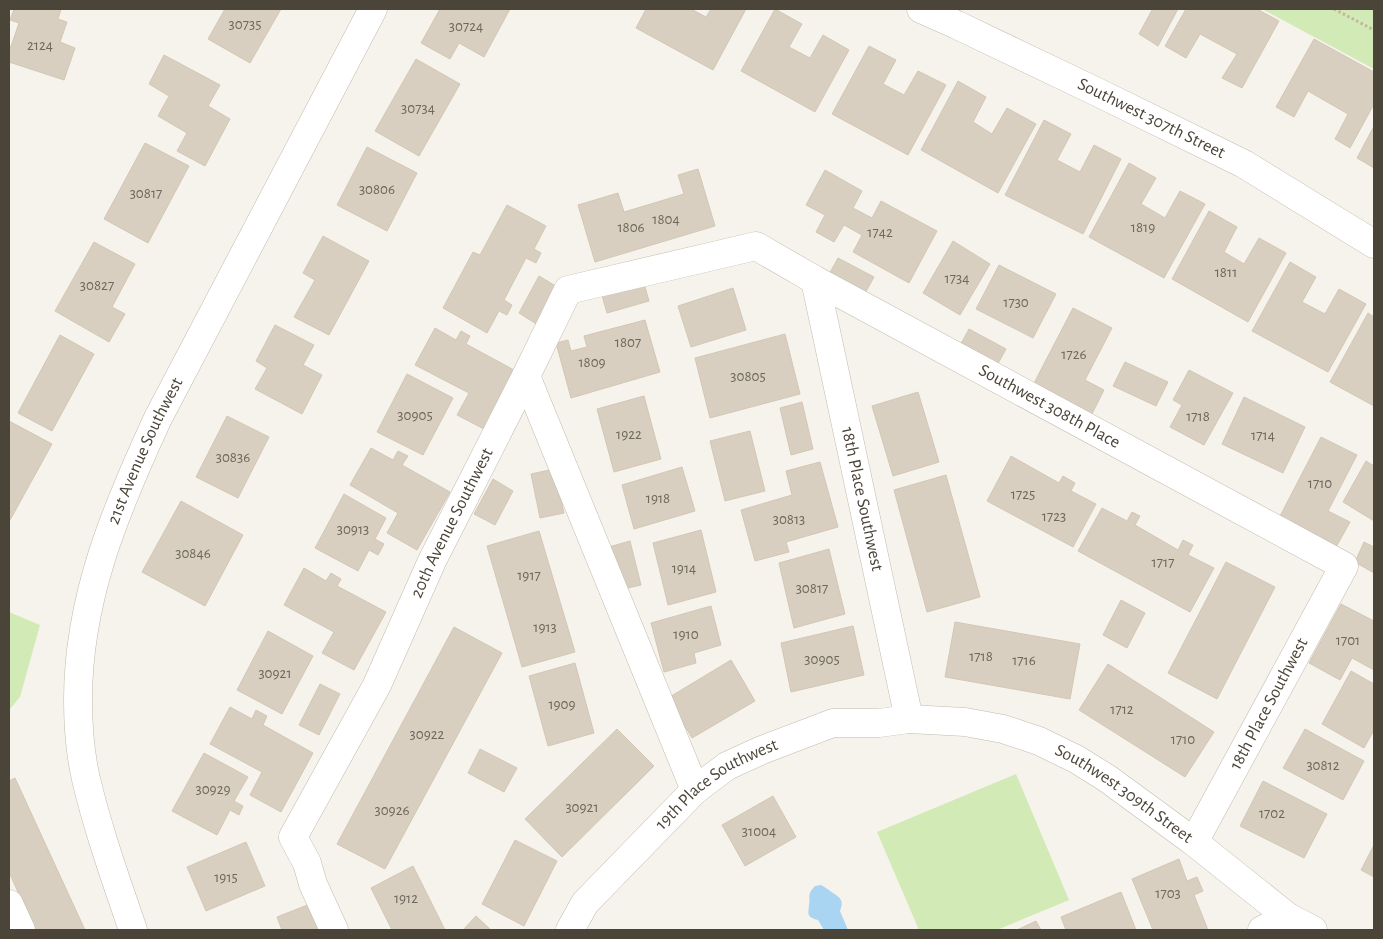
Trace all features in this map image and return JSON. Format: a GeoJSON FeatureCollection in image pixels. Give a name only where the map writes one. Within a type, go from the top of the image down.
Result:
{"type":"FeatureCollection","features":[{"type":"Feature","properties":{"kind":"street","name":"21st Avenue Southwest"},"geometry":{"type":"LineString","coordinates":[[133,930],[99,827],[85,777],[78,726],[81,642],[95,575],[133,471],[158,418],[373,9]]}},
{"type":"Feature","properties":{"kind":"street","name":"Southwest 307th Street"},"geometry":{"type":"LineString","coordinates":[[921,9],[1035,62],[1244,164],[1374,244]]}},
{"type":"Feature","properties":{"kind":"street","name":"Southwest 308th Place"},"geometry":{"type":"LineString","coordinates":[[756,246],[815,280],[1344,566]]}},
{"type":"Feature","properties":{"kind":"street","name":"20th Avenue Southwest"},"geometry":{"type":"LineString","coordinates":[[334,930],[312,884],[307,863],[293,837],[377,685],[432,561],[568,290],[756,246]]}},
{"type":"Feature","properties":{"kind":"street","name":"18th Place Southwest"},"geometry":{"type":"LineString","coordinates":[[815,280],[909,719]]}},
{"type":"Feature","properties":{"kind":"street"},"geometry":{"type":"LineString","coordinates":[[526,376],[695,790]]}},
{"type":"Feature","properties":{"kind":"street","name":"18th Place Southwest"},"geometry":{"type":"LineString","coordinates":[[1194,842],[1344,566]]}},
{"type":"Feature","properties":{"kind":"street","name":"19th Place Southwest"},"geometry":{"type":"LineString","coordinates":[[570,930],[585,903],[695,790],[727,766],[762,750],[833,723],[879,723],[909,719]]}},
{"type":"Feature","properties":{"kind":"street","name":"Southwest 309th Street"},"geometry":{"type":"LineString","coordinates":[[909,719],[965,722],[1003,729],[1039,741],[1076,759],[1108,779],[1194,842],[1288,917],[1313,930]]}},
{"type":"Feature","properties":{"kind":"street"},"geometry":{"type":"LineString","coordinates":[[9,904],[21,930]]}},
{"type":"Feature","properties":{"kind":"street"},"geometry":{"type":"LineString","coordinates":[[1262,930],[1288,917]]}},
{"type":"Feature","properties":{"kind":"path"},"geometry":{"type":"LineString","coordinates":[[1334,9],[1374,30]]}},
{"type":"Feature","properties":{"kind":"green space"},"geometry":{"type":"Polygon","coordinates":[[[1262,9],[1374,9],[1374,69],[1262,9]]]}},
{"type":"Feature","properties":{"kind":"green space"},"geometry":{"type":"Polygon","coordinates":[[[9,612],[40,625],[20,697],[9,710],[9,612]]]}},
{"type":"Feature","properties":{"kind":"green space"},"geometry":{"type":"Polygon","coordinates":[[[1016,774],[1069,900],[997,930],[919,930],[877,832],[1016,774]]]}},
{"type":"Feature","properties":{"kind":"water"},"geometry":{"type":"Polygon","coordinates":[[[821,885],[840,898],[842,905],[840,911],[848,930],[824,930],[818,920],[809,915],[812,889],[815,886],[821,885]]]}},
{"type":"Feature","properties":{"kind":"building"},"geometry":{"type":"Polygon","coordinates":[[[14,9],[61,9],[58,19],[67,22],[60,42],[75,48],[64,80],[9,62],[9,52],[19,23],[10,20],[14,9]]]}},
{"type":"Feature","properties":{"kind":"building"},"geometry":{"type":"Polygon","coordinates":[[[225,9],[281,9],[250,63],[208,39],[225,9]]]}},
{"type":"Feature","properties":{"kind":"building"},"geometry":{"type":"Polygon","coordinates":[[[440,9],[510,9],[484,57],[459,43],[450,59],[421,43],[440,9]]]}},
{"type":"Feature","properties":{"kind":"building"},"geometry":{"type":"Polygon","coordinates":[[[646,9],[691,9],[706,17],[711,9],[746,9],[713,70],[636,28],[646,9]]]}},
{"type":"Feature","properties":{"kind":"building"},"geometry":{"type":"Polygon","coordinates":[[[775,9],[802,24],[789,47],[810,58],[823,35],[849,50],[815,112],[741,71],[775,9]]]}},
{"type":"Feature","properties":{"kind":"building"},"geometry":{"type":"Polygon","coordinates":[[[1150,9],[1178,9],[1158,46],[1139,34],[1152,10],[1150,9]]]}},
{"type":"Feature","properties":{"kind":"building"},"geometry":{"type":"Polygon","coordinates":[[[1186,9],[1257,9],[1279,21],[1242,88],[1222,78],[1237,54],[1200,34],[1186,58],[1165,46],[1186,9]]]}},
{"type":"Feature","properties":{"kind":"building"},"geometry":{"type":"Polygon","coordinates":[[[1314,39],[1374,72],[1374,104],[1350,148],[1335,139],[1348,114],[1308,91],[1294,117],[1276,107],[1314,39]]]}},
{"type":"Feature","properties":{"kind":"building"},"geometry":{"type":"Polygon","coordinates":[[[869,46],[896,60],[883,84],[904,95],[918,71],[946,85],[908,155],[832,114],[869,46]]]}},
{"type":"Feature","properties":{"kind":"building"},"geometry":{"type":"Polygon","coordinates":[[[164,55],[220,85],[208,106],[230,119],[205,166],[177,151],[187,133],[158,116],[169,96],[149,84],[164,55]]]}},
{"type":"Feature","properties":{"kind":"building"},"geometry":{"type":"Polygon","coordinates":[[[416,59],[460,84],[419,156],[375,131],[416,59]]]}},
{"type":"Feature","properties":{"kind":"building"},"geometry":{"type":"Polygon","coordinates":[[[958,81],[986,97],[973,122],[992,134],[1007,108],[1036,124],[998,193],[921,150],[958,81]]]}},
{"type":"Feature","properties":{"kind":"building"},"geometry":{"type":"Polygon","coordinates":[[[1044,120],[1071,134],[1057,160],[1080,172],[1094,145],[1121,159],[1083,234],[1005,195],[1044,120]]]}},
{"type":"Feature","properties":{"kind":"building"},"geometry":{"type":"Polygon","coordinates":[[[1374,126],[1374,168],[1357,158],[1374,126]]]}},
{"type":"Feature","properties":{"kind":"building"},"geometry":{"type":"Polygon","coordinates":[[[145,143],[189,166],[148,243],[104,219],[145,143]]]}},
{"type":"Feature","properties":{"kind":"building"},"geometry":{"type":"Polygon","coordinates":[[[367,147],[417,173],[387,231],[337,205],[367,147]]]}},
{"type":"Feature","properties":{"kind":"building"},"geometry":{"type":"Polygon","coordinates":[[[1129,163],[1156,178],[1141,204],[1165,218],[1180,191],[1205,204],[1164,278],[1089,237],[1129,163]]]}},
{"type":"Feature","properties":{"kind":"building"},"geometry":{"type":"Polygon","coordinates":[[[698,169],[715,226],[595,262],[578,205],[618,193],[624,212],[684,194],[678,175],[698,169]]]}},
{"type":"Feature","properties":{"kind":"building"},"geometry":{"type":"Polygon","coordinates":[[[825,170],[862,191],[853,208],[872,218],[881,201],[937,231],[909,283],[853,252],[862,235],[844,225],[834,242],[816,232],[825,215],[806,205],[825,170]]]}},
{"type":"Feature","properties":{"kind":"building"},"geometry":{"type":"Polygon","coordinates":[[[507,205],[546,226],[534,249],[541,253],[536,263],[526,258],[504,300],[512,305],[507,315],[499,311],[487,333],[443,308],[473,252],[480,255],[507,205]]]}},
{"type":"Feature","properties":{"kind":"building"},"geometry":{"type":"Polygon","coordinates":[[[1209,211],[1237,227],[1224,252],[1244,264],[1259,238],[1286,253],[1248,322],[1172,279],[1209,211]]]}},
{"type":"Feature","properties":{"kind":"building"},"geometry":{"type":"Polygon","coordinates":[[[323,236],[369,261],[329,335],[294,317],[315,280],[303,273],[323,236]]]}},
{"type":"Feature","properties":{"kind":"building"},"geometry":{"type":"Polygon","coordinates":[[[953,241],[990,264],[960,315],[923,293],[953,241]]]}},
{"type":"Feature","properties":{"kind":"building"},"geometry":{"type":"Polygon","coordinates":[[[94,242],[135,264],[112,307],[125,314],[109,342],[55,311],[94,242]]]}},
{"type":"Feature","properties":{"kind":"building"},"geometry":{"type":"Polygon","coordinates":[[[838,258],[874,277],[863,297],[827,278],[838,258]]]}},
{"type":"Feature","properties":{"kind":"building"},"geometry":{"type":"Polygon","coordinates":[[[1290,262],[1316,277],[1302,302],[1325,314],[1339,289],[1366,304],[1328,372],[1252,331],[1290,262]]]}},
{"type":"Feature","properties":{"kind":"building"},"geometry":{"type":"Polygon","coordinates":[[[999,265],[1056,294],[1033,338],[976,309],[999,265]]]}},
{"type":"Feature","properties":{"kind":"building"},"geometry":{"type":"Polygon","coordinates":[[[539,276],[559,288],[538,325],[519,313],[539,276]]]}},
{"type":"Feature","properties":{"kind":"building"},"geometry":{"type":"Polygon","coordinates":[[[643,280],[649,301],[607,313],[601,292],[643,280]]]}},
{"type":"Feature","properties":{"kind":"building"},"geometry":{"type":"Polygon","coordinates":[[[733,288],[746,330],[691,347],[678,306],[733,288]]]}},
{"type":"Feature","properties":{"kind":"building"},"geometry":{"type":"Polygon","coordinates":[[[1073,308],[1112,328],[1085,380],[1104,390],[1091,416],[1032,387],[1073,308]]]}},
{"type":"Feature","properties":{"kind":"building"},"geometry":{"type":"Polygon","coordinates":[[[1368,313],[1374,317],[1374,406],[1330,382],[1368,313]]]}},
{"type":"Feature","properties":{"kind":"building"},"geometry":{"type":"Polygon","coordinates":[[[645,320],[660,372],[571,398],[556,343],[568,340],[571,351],[587,347],[584,336],[645,320]]]}},
{"type":"Feature","properties":{"kind":"building"},"geometry":{"type":"Polygon","coordinates":[[[275,325],[314,345],[303,365],[322,375],[302,414],[255,389],[267,368],[256,361],[275,325]]]}},
{"type":"Feature","properties":{"kind":"building"},"geometry":{"type":"Polygon","coordinates":[[[435,328],[456,340],[461,331],[470,336],[466,344],[514,370],[484,429],[457,415],[469,393],[415,365],[435,328]]]}},
{"type":"Feature","properties":{"kind":"building"},"geometry":{"type":"Polygon","coordinates":[[[969,329],[1006,349],[995,369],[958,349],[969,329]]]}},
{"type":"Feature","properties":{"kind":"building"},"geometry":{"type":"Polygon","coordinates":[[[785,334],[800,394],[710,418],[695,358],[785,334]]]}},
{"type":"Feature","properties":{"kind":"building"},"geometry":{"type":"Polygon","coordinates":[[[60,335],[94,354],[52,431],[18,413],[60,335]]]}},
{"type":"Feature","properties":{"kind":"building"},"geometry":{"type":"Polygon","coordinates":[[[1125,362],[1168,382],[1156,406],[1113,386],[1125,362]]]}},
{"type":"Feature","properties":{"kind":"building"},"geometry":{"type":"Polygon","coordinates":[[[1189,370],[1233,393],[1204,445],[1170,427],[1182,405],[1173,400],[1189,370]]]}},
{"type":"Feature","properties":{"kind":"building"},"geometry":{"type":"Polygon","coordinates":[[[407,374],[453,398],[423,455],[377,432],[407,374]]]}},
{"type":"Feature","properties":{"kind":"building"},"geometry":{"type":"Polygon","coordinates":[[[918,392],[939,462],[893,476],[872,406],[918,392]]]}},
{"type":"Feature","properties":{"kind":"building"},"geometry":{"type":"Polygon","coordinates":[[[644,396],[661,459],[614,472],[597,409],[644,396]]]}},
{"type":"Feature","properties":{"kind":"building"},"geometry":{"type":"Polygon","coordinates":[[[1244,397],[1305,427],[1283,473],[1222,444],[1244,397]]]}},
{"type":"Feature","properties":{"kind":"building"},"geometry":{"type":"Polygon","coordinates":[[[802,402],[813,449],[791,455],[780,408],[802,402]]]}},
{"type":"Feature","properties":{"kind":"building"},"geometry":{"type":"Polygon","coordinates":[[[227,416],[269,437],[238,498],[196,477],[227,416]]]}},
{"type":"Feature","properties":{"kind":"building"},"geometry":{"type":"Polygon","coordinates":[[[9,421],[52,444],[9,522],[9,421]]]}},
{"type":"Feature","properties":{"kind":"building"},"geometry":{"type":"Polygon","coordinates":[[[750,431],[765,491],[725,501],[710,441],[750,431]]]}},
{"type":"Feature","properties":{"kind":"building"},"geometry":{"type":"Polygon","coordinates":[[[1321,437],[1357,455],[1328,511],[1350,522],[1335,549],[1278,520],[1321,437]]]}},
{"type":"Feature","properties":{"kind":"building"},"geometry":{"type":"Polygon","coordinates":[[[371,448],[393,460],[398,451],[408,456],[402,465],[450,492],[417,550],[387,533],[398,513],[350,485],[371,448]]]}},
{"type":"Feature","properties":{"kind":"building"},"geometry":{"type":"Polygon","coordinates":[[[1011,456],[1059,483],[1063,476],[1075,483],[1071,491],[1096,504],[1073,547],[987,501],[1011,456]]]}},
{"type":"Feature","properties":{"kind":"building"},"geometry":{"type":"Polygon","coordinates":[[[1366,461],[1374,466],[1374,521],[1343,502],[1366,461]]]}},
{"type":"Feature","properties":{"kind":"building"},"geometry":{"type":"Polygon","coordinates":[[[820,462],[838,527],[786,542],[789,552],[755,561],[741,510],[792,495],[786,471],[820,462]]]}},
{"type":"Feature","properties":{"kind":"building"},"geometry":{"type":"Polygon","coordinates":[[[682,467],[695,511],[634,529],[622,485],[682,467]]]}},
{"type":"Feature","properties":{"kind":"building"},"geometry":{"type":"Polygon","coordinates":[[[554,469],[564,513],[540,518],[531,474],[554,469]]]}},
{"type":"Feature","properties":{"kind":"building"},"geometry":{"type":"Polygon","coordinates":[[[946,475],[980,597],[927,612],[894,490],[946,475]]]}},
{"type":"Feature","properties":{"kind":"building"},"geometry":{"type":"Polygon","coordinates":[[[493,479],[513,491],[495,525],[474,514],[493,479]]]}},
{"type":"Feature","properties":{"kind":"building"},"geometry":{"type":"Polygon","coordinates":[[[344,494],[386,518],[375,539],[384,544],[378,555],[369,550],[358,571],[315,548],[344,494]]]}},
{"type":"Feature","properties":{"kind":"building"},"geometry":{"type":"Polygon","coordinates":[[[181,501],[243,535],[205,606],[142,572],[181,501]]]}},
{"type":"Feature","properties":{"kind":"building"},"geometry":{"type":"Polygon","coordinates":[[[1102,508],[1127,521],[1132,512],[1140,516],[1135,525],[1178,550],[1183,540],[1193,545],[1188,555],[1214,568],[1190,612],[1078,551],[1102,508]]]}},
{"type":"Feature","properties":{"kind":"building"},"geometry":{"type":"Polygon","coordinates":[[[701,530],[716,592],[668,605],[653,543],[701,530]]]}},
{"type":"Feature","properties":{"kind":"building"},"geometry":{"type":"Polygon","coordinates":[[[539,531],[575,652],[522,667],[487,546],[539,531]]]}},
{"type":"Feature","properties":{"kind":"building"},"geometry":{"type":"Polygon","coordinates":[[[630,541],[641,585],[619,590],[609,547],[630,541]]]}},
{"type":"Feature","properties":{"kind":"building"},"geometry":{"type":"Polygon","coordinates":[[[1364,542],[1374,547],[1374,573],[1355,562],[1364,542]]]}},
{"type":"Feature","properties":{"kind":"building"},"geometry":{"type":"Polygon","coordinates":[[[829,549],[845,614],[794,628],[779,563],[829,549]]]}},
{"type":"Feature","properties":{"kind":"building"},"geometry":{"type":"Polygon","coordinates":[[[1226,562],[1275,587],[1217,699],[1168,673],[1226,562]]]}},
{"type":"Feature","properties":{"kind":"building"},"geometry":{"type":"Polygon","coordinates":[[[304,568],[326,581],[331,573],[341,579],[337,586],[386,612],[354,670],[322,653],[334,632],[284,605],[304,568]]]}},
{"type":"Feature","properties":{"kind":"building"},"geometry":{"type":"Polygon","coordinates":[[[1121,600],[1145,613],[1127,648],[1103,635],[1121,600]]]}},
{"type":"Feature","properties":{"kind":"building"},"geometry":{"type":"Polygon","coordinates":[[[1341,604],[1374,621],[1374,670],[1352,658],[1340,680],[1309,663],[1341,604]]]}},
{"type":"Feature","properties":{"kind":"building"},"geometry":{"type":"Polygon","coordinates":[[[711,606],[721,645],[694,653],[696,663],[664,672],[651,623],[711,606]]]}},
{"type":"Feature","properties":{"kind":"building"},"geometry":{"type":"Polygon","coordinates":[[[955,622],[1080,644],[1070,699],[945,677],[955,622]]]}},
{"type":"Feature","properties":{"kind":"building"},"geometry":{"type":"Polygon","coordinates":[[[853,626],[864,675],[791,692],[781,643],[853,626]]]}},
{"type":"Feature","properties":{"kind":"building"},"geometry":{"type":"Polygon","coordinates":[[[454,627],[502,653],[385,869],[337,844],[454,627]]]}},
{"type":"Feature","properties":{"kind":"building"},"geometry":{"type":"Polygon","coordinates":[[[268,631],[313,656],[282,714],[237,690],[268,631]]]}},
{"type":"Feature","properties":{"kind":"building"},"geometry":{"type":"Polygon","coordinates":[[[731,660],[755,701],[692,738],[668,698],[731,660]]]}},
{"type":"Feature","properties":{"kind":"building"},"geometry":{"type":"Polygon","coordinates":[[[575,663],[594,733],[548,746],[529,676],[575,663]]]}},
{"type":"Feature","properties":{"kind":"building"},"geometry":{"type":"Polygon","coordinates":[[[1108,664],[1214,732],[1185,777],[1079,710],[1108,664]]]}},
{"type":"Feature","properties":{"kind":"building"},"geometry":{"type":"Polygon","coordinates":[[[1351,671],[1374,684],[1374,730],[1364,748],[1322,724],[1351,671]]]}},
{"type":"Feature","properties":{"kind":"building"},"geometry":{"type":"Polygon","coordinates":[[[320,684],[340,694],[319,735],[299,725],[320,684]]]}},
{"type":"Feature","properties":{"kind":"building"},"geometry":{"type":"Polygon","coordinates":[[[230,707],[252,719],[256,710],[267,716],[263,725],[313,753],[281,812],[250,795],[262,772],[210,744],[230,707]]]}},
{"type":"Feature","properties":{"kind":"building"},"geometry":{"type":"Polygon","coordinates":[[[617,729],[654,766],[562,857],[525,819],[617,729]]]}},
{"type":"Feature","properties":{"kind":"building"},"geometry":{"type":"Polygon","coordinates":[[[1305,729],[1364,761],[1343,800],[1283,768],[1305,729]]]}},
{"type":"Feature","properties":{"kind":"building"},"geometry":{"type":"Polygon","coordinates":[[[480,749],[517,768],[504,792],[468,773],[480,749]]]}},
{"type":"Feature","properties":{"kind":"building"},"geometry":{"type":"Polygon","coordinates":[[[204,753],[248,777],[234,801],[243,806],[239,815],[230,810],[217,835],[172,811],[204,753]]]}},
{"type":"Feature","properties":{"kind":"building"},"geometry":{"type":"Polygon","coordinates":[[[15,778],[85,930],[35,930],[9,872],[9,781],[15,778]]]}},
{"type":"Feature","properties":{"kind":"building"},"geometry":{"type":"Polygon","coordinates":[[[1263,781],[1327,814],[1304,858],[1240,826],[1263,781]]]}},
{"type":"Feature","properties":{"kind":"building"},"geometry":{"type":"Polygon","coordinates":[[[773,796],[796,837],[745,866],[722,825],[773,796]]]}},
{"type":"Feature","properties":{"kind":"building"},"geometry":{"type":"Polygon","coordinates":[[[515,840],[557,861],[524,926],[482,904],[515,840]]]}},
{"type":"Feature","properties":{"kind":"building"},"geometry":{"type":"Polygon","coordinates":[[[246,842],[265,886],[206,911],[187,867],[246,842]]]}},
{"type":"Feature","properties":{"kind":"building"},"geometry":{"type":"Polygon","coordinates":[[[1374,845],[1374,877],[1361,870],[1374,845]]]}},
{"type":"Feature","properties":{"kind":"building"},"geometry":{"type":"Polygon","coordinates":[[[1179,859],[1187,881],[1197,877],[1203,891],[1194,895],[1208,930],[1153,930],[1132,879],[1179,859]]]}},
{"type":"Feature","properties":{"kind":"building"},"geometry":{"type":"Polygon","coordinates":[[[413,866],[445,930],[392,930],[371,888],[413,866]]]}},
{"type":"Feature","properties":{"kind":"building"},"geometry":{"type":"Polygon","coordinates":[[[1121,892],[1136,930],[1066,930],[1061,917],[1121,892]]]}},
{"type":"Feature","properties":{"kind":"building"},"geometry":{"type":"Polygon","coordinates":[[[310,904],[320,930],[282,930],[277,917],[310,904]]]}},
{"type":"Feature","properties":{"kind":"building"},"geometry":{"type":"Polygon","coordinates":[[[476,916],[491,930],[463,930],[476,916]]]}},
{"type":"Feature","properties":{"kind":"building"},"geometry":{"type":"Polygon","coordinates":[[[1036,921],[1041,930],[1017,930],[1036,921]]]}}]}
